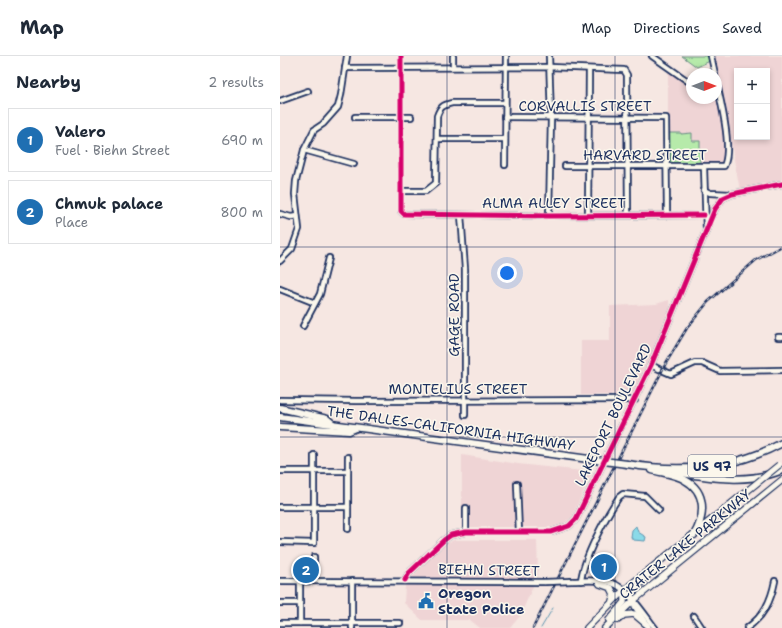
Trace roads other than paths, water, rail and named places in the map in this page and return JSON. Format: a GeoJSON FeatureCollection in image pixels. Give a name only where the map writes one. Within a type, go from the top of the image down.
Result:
{"type":"FeatureCollection","features":[{"type":"Feature","properties":{"kind":"highway"},"geometry":{"type":"LineString","coordinates":[[280,408],[328,419],[333,424]]}},
{"type":"Feature","properties":{"kind":"highway","name":"THE DALLES-CALIFORNIA HIGHWAY"},"geometry":{"type":"LineString","coordinates":[[280,417],[637,466],[693,469],[753,457],[782,443]]}},
{"type":"Feature","properties":{"kind":"highway"},"geometry":{"type":"LineString","coordinates":[[280,427],[349,431],[356,428]]}},
{"type":"Feature","properties":{"kind":"highway"},"geometry":{"type":"LineString","coordinates":[[637,466],[685,480],[698,493],[703,509],[699,526],[694,535]]}},
{"type":"Feature","properties":{"kind":"highway","name":"US 97"},"geometry":{"type":"LineString","coordinates":[[637,466],[728,479],[760,478],[781,466]]}},
{"type":"Feature","properties":{"kind":"main road","name":"CRATER LAKE PARKWAY"},"geometry":{"type":"LineString","coordinates":[[587,628],[624,590],[747,491],[781,466]]}},
{"type":"Feature","properties":{"kind":"main road","name":"CRATER LAKE PARKWAY"},"geometry":{"type":"LineString","coordinates":[[605,628],[633,602],[782,480]]}},
{"type":"Feature","properties":{"kind":"main road"},"geometry":{"type":"LineString","coordinates":[[633,602],[631,596],[633,590],[656,565]]}},
{"type":"Feature","properties":{"kind":"main road"},"geometry":{"type":"LineString","coordinates":[[598,581],[600,584],[608,585],[613,590],[614,596],[611,603]]}},
{"type":"Feature","properties":{"kind":"main road"},"geometry":{"type":"LineString","coordinates":[[605,628],[624,602],[624,590]]}},
{"type":"Feature","properties":{"kind":"main road"},"geometry":{"type":"LineString","coordinates":[[605,628],[628,614],[639,616],[648,626]]}},
{"type":"Feature","properties":{"kind":"street"},"geometry":{"type":"LineString","coordinates":[[280,261],[292,249],[299,229],[295,194],[296,181],[304,150],[314,130],[327,120],[338,106],[346,56]]}},
{"type":"Feature","properties":{"kind":"street"},"geometry":{"type":"LineString","coordinates":[[401,56],[401,191],[426,191],[436,182],[437,116],[439,109],[445,104],[505,103]]}},
{"type":"Feature","properties":{"kind":"street"},"geometry":{"type":"LineString","coordinates":[[453,67],[454,56]]}},
{"type":"Feature","properties":{"kind":"street"},"geometry":{"type":"LineString","coordinates":[[505,165],[504,139],[506,56]]}},
{"type":"Feature","properties":{"kind":"street"},"geometry":{"type":"LineString","coordinates":[[549,56],[551,118],[549,216]]}},
{"type":"Feature","properties":{"kind":"street"},"geometry":{"type":"LineString","coordinates":[[652,56],[686,80]]}},
{"type":"Feature","properties":{"kind":"street"},"geometry":{"type":"LineString","coordinates":[[711,56],[714,68]]}},
{"type":"Feature","properties":{"kind":"street"},"geometry":{"type":"LineString","coordinates":[[345,68],[453,67],[624,70],[627,75],[628,214]]}},
{"type":"Feature","properties":{"kind":"street"},"geometry":{"type":"LineString","coordinates":[[588,215],[589,69]]}},
{"type":"Feature","properties":{"kind":"street"},"geometry":{"type":"LineString","coordinates":[[280,101],[308,91]]}},
{"type":"Feature","properties":{"kind":"street","name":"HARVARD STREET"},"geometry":{"type":"LineString","coordinates":[[565,166],[724,166],[727,150],[725,121],[720,104]]}},
{"type":"Feature","properties":{"kind":"street"},"geometry":{"type":"LineString","coordinates":[[356,117],[411,117]]}},
{"type":"Feature","properties":{"kind":"street","name":"CORVALLIS STREET"},"geometry":{"type":"LineString","coordinates":[[505,117],[666,118],[666,167]]}},
{"type":"Feature","properties":{"kind":"street"},"geometry":{"type":"LineString","coordinates":[[437,139],[504,139]]}},
{"type":"Feature","properties":{"kind":"street"},"geometry":{"type":"LineString","coordinates":[[304,150],[354,164]]}},
{"type":"Feature","properties":{"kind":"street"},"geometry":{"type":"LineString","coordinates":[[666,167],[667,214]]}},
{"type":"Feature","properties":{"kind":"street"},"geometry":{"type":"LineString","coordinates":[[704,167],[704,215],[706,231]]}},
{"type":"Feature","properties":{"kind":"street","name":"LAKEPORT BOULEVARD"},"geometry":{"type":"LineString","coordinates":[[406,580],[409,573],[451,535],[466,532],[551,532],[561,530],[569,526],[576,519],[652,365],[715,209],[723,198],[732,194],[782,184]]}},
{"type":"Feature","properties":{"kind":"street"},"geometry":{"type":"LineString","coordinates":[[704,190],[710,193],[732,194]]}},
{"type":"Feature","properties":{"kind":"street","name":"ALMA ALLEY STREET"},"geometry":{"type":"LineString","coordinates":[[401,191],[401,211],[404,214],[549,216],[628,214],[704,215]]}},
{"type":"Feature","properties":{"kind":"street"},"geometry":{"type":"LineString","coordinates":[[280,214],[291,217],[298,216]]}},
{"type":"Feature","properties":{"kind":"street","name":"GAGE ROAD"},"geometry":{"type":"LineString","coordinates":[[461,215],[465,269],[465,415]]}},
{"type":"Feature","properties":{"kind":"street"},"geometry":{"type":"LineString","coordinates":[[303,326],[320,294],[329,258]]}},
{"type":"Feature","properties":{"kind":"street"},"geometry":{"type":"LineString","coordinates":[[280,289],[315,303]]}},
{"type":"Feature","properties":{"kind":"street"},"geometry":{"type":"LineString","coordinates":[[652,365],[671,374],[695,363],[702,363],[720,371],[782,370]]}},
{"type":"Feature","properties":{"kind":"street","name":"MONTELIUS STREET"},"geometry":{"type":"LineString","coordinates":[[280,400],[635,400]]}},
{"type":"Feature","properties":{"kind":"street"},"geometry":{"type":"LineString","coordinates":[[280,542],[314,542],[314,455]]}},
{"type":"Feature","properties":{"kind":"street"},"geometry":{"type":"LineString","coordinates":[[348,457],[348,530]]}},
{"type":"Feature","properties":{"kind":"street"},"geometry":{"type":"LineString","coordinates":[[280,471],[348,471]]}},
{"type":"Feature","properties":{"kind":"street"},"geometry":{"type":"LineString","coordinates":[[518,484],[519,532]]}},
{"type":"Feature","properties":{"kind":"street"},"geometry":{"type":"LineString","coordinates":[[581,581],[583,570],[590,552],[619,496],[623,494],[645,496],[659,510]]}},
{"type":"Feature","properties":{"kind":"street"},"geometry":{"type":"LineString","coordinates":[[280,507],[348,507]]}},
{"type":"Feature","properties":{"kind":"street"},"geometry":{"type":"LineString","coordinates":[[466,508],[466,532]]}},
{"type":"Feature","properties":{"kind":"street"},"geometry":{"type":"LineString","coordinates":[[314,557],[314,581]]}},
{"type":"Feature","properties":{"kind":"street","name":"BIEHN STREET"},"geometry":{"type":"LineString","coordinates":[[280,581],[598,581],[612,583],[624,590]]}},
{"type":"Feature","properties":{"kind":"street"},"geometry":{"type":"LineString","coordinates":[[300,581],[300,623]]}},
{"type":"Feature","properties":{"kind":"street"},"geometry":{"type":"LineString","coordinates":[[352,581],[352,626]]}},
{"type":"Feature","properties":{"kind":"street"},"geometry":{"type":"LineString","coordinates":[[749,627],[761,615],[770,601],[775,581]]}},
{"type":"Feature","properties":{"kind":"street"},"geometry":{"type":"LineString","coordinates":[[624,590],[655,628]]}},
{"type":"Feature","properties":{"kind":"street"},"geometry":{"type":"LineString","coordinates":[[280,603],[300,602]]}},
{"type":"Feature","properties":{"kind":"street"},"geometry":{"type":"LineString","coordinates":[[633,602],[635,608],[648,626]]}},
{"type":"Feature","properties":{"kind":"street"},"geometry":{"type":"LineString","coordinates":[[694,616],[702,628]]}},
{"type":"Feature","properties":{"kind":"street"},"geometry":{"type":"LineString","coordinates":[[280,623],[352,626],[400,623]]}},
{"type":"Feature","properties":{"kind":"water"},"geometry":{"type":"Polygon","coordinates":[[[636,526],[638,532],[646,537],[645,541],[633,540],[631,537],[632,530],[636,526]]]}},
{"type":"Feature","properties":{"kind":"waterway"},"geometry":{"type":"LineString","coordinates":[[541,628],[553,608]]}},
{"type":"Feature","properties":{"kind":"railway"},"geometry":{"type":"LineString","coordinates":[[533,628],[666,363],[687,328],[708,302],[756,260],[782,246]]}},
{"type":"Feature","properties":{"kind":"place","name":"Valero"},"geometry":{"type":"Point","coordinates":[604,567]}},
{"type":"Feature","properties":{"kind":"place","name":"Chmuk palace"},"geometry":{"type":"Point","coordinates":[306,570]}},
{"type":"Feature","properties":{"kind":"place","name":"Oregon State Police"},"geometry":{"type":"Point","coordinates":[426,601]}}]}
